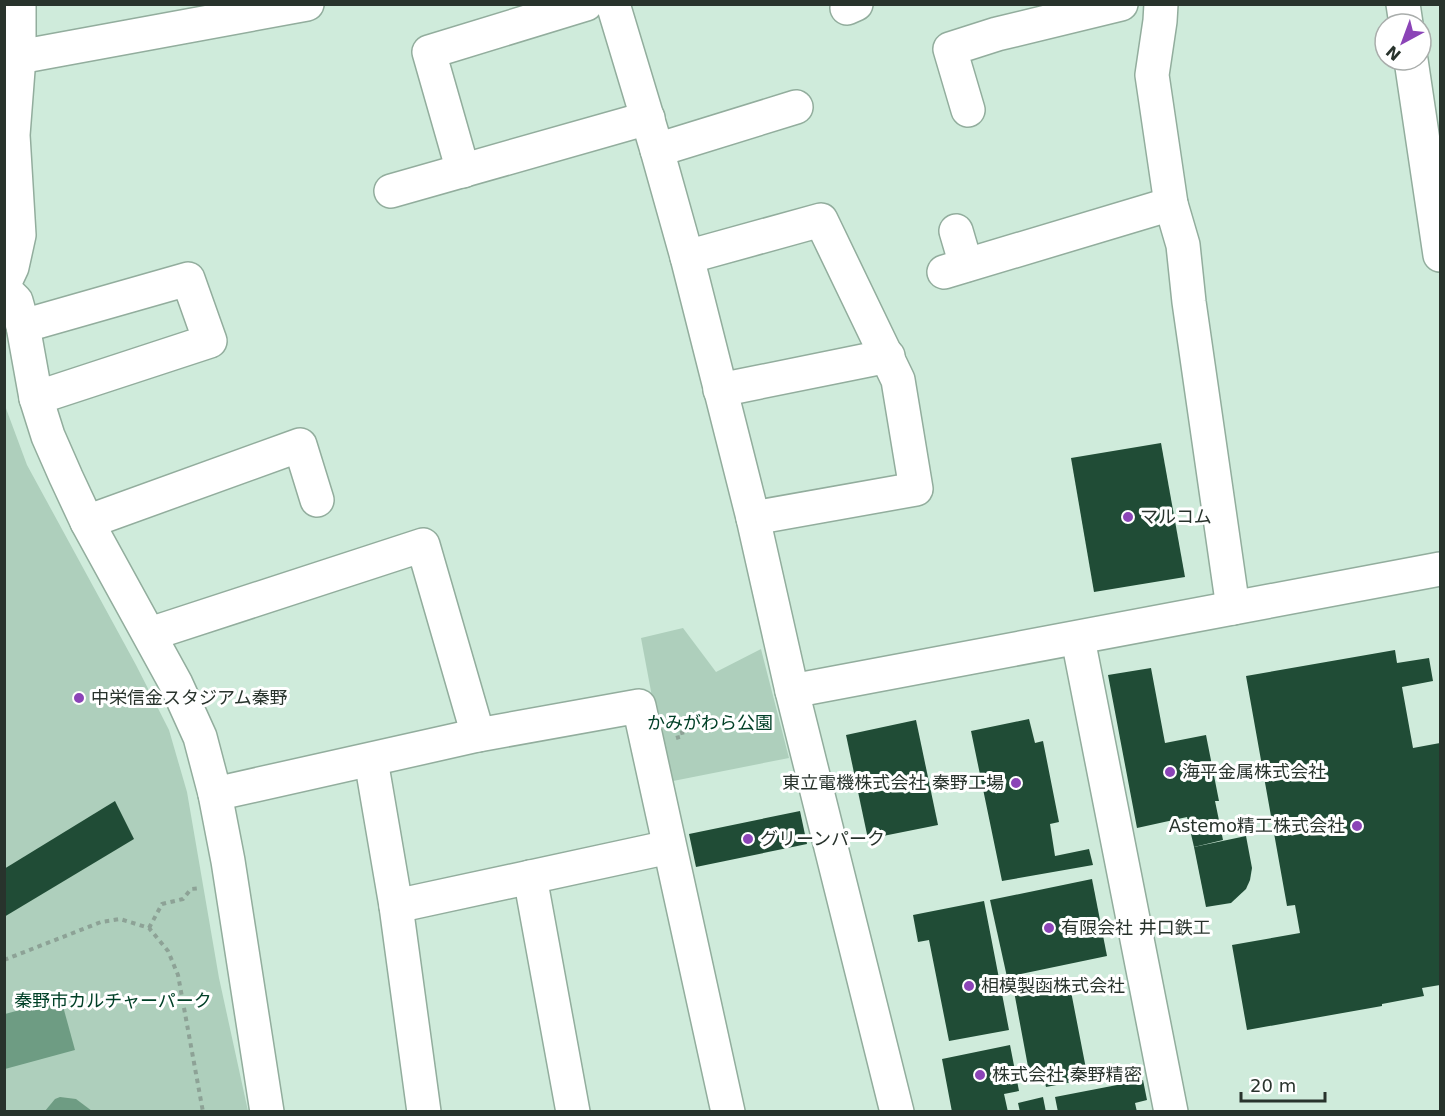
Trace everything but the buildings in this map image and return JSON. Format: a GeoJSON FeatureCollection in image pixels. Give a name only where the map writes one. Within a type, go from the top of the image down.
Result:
{"type":"FeatureCollection","features":[{"type":"Feature","properties":{"kind":"street"},"geometry":{"type":"LineString","coordinates":[[19,57],[307,4]]}},
{"type":"Feature","properties":{"kind":"street"},"geometry":{"type":"LineString","coordinates":[[463,171],[429,52],[586,4]]}},
{"type":"Feature","properties":{"kind":"street"},"geometry":{"type":"LineString","coordinates":[[613,4],[687,257],[753,518],[792,691],[897,1112]]}},
{"type":"Feature","properties":{"kind":"street"},"geometry":{"type":"LineString","coordinates":[[968,110],[950,49],[997,34],[1048,13],[1120,4]]}},
{"type":"Feature","properties":{"kind":"street"},"geometry":{"type":"LineString","coordinates":[[1161,4],[1152,75],[1171,204],[1183,245],[1189,302],[1233,608]]}},
{"type":"Feature","properties":{"kind":"street"},"geometry":{"type":"LineString","coordinates":[[4,284],[12,267],[19,235],[9,136],[19,57],[14,7]]}},
{"type":"Feature","properties":{"kind":"street"},"geometry":{"type":"LineString","coordinates":[[1414,72],[1440,255]]}},
{"type":"Feature","properties":{"kind":"street"},"geometry":{"type":"LineString","coordinates":[[657,150],[796,107]]}},
{"type":"Feature","properties":{"kind":"street"},"geometry":{"type":"LineString","coordinates":[[391,191],[648,118]]}},
{"type":"Feature","properties":{"kind":"street"},"geometry":{"type":"LineString","coordinates":[[956,231],[955,269],[1171,204]]}},
{"type":"Feature","properties":{"kind":"street"},"geometry":{"type":"LineString","coordinates":[[687,257],[821,220],[898,380],[916,489],[753,518]]}},
{"type":"Feature","properties":{"kind":"street"},"geometry":{"type":"LineString","coordinates":[[22,326],[188,279],[210,341],[36,398]]}},
{"type":"Feature","properties":{"kind":"street"},"geometry":{"type":"LineString","coordinates":[[4,289],[16,301],[36,398],[48,436],[87,522],[150,634],[200,737],[215,794],[267,1112]]}},
{"type":"Feature","properties":{"kind":"street"},"geometry":{"type":"LineString","coordinates":[[720,390],[888,356]]}},
{"type":"Feature","properties":{"kind":"street"},"geometry":{"type":"LineString","coordinates":[[87,522],[300,445],[317,500]]}},
{"type":"Feature","properties":{"kind":"street"},"geometry":{"type":"LineString","coordinates":[[150,634],[423,545],[478,735]]}},
{"type":"Feature","properties":{"kind":"street"},"geometry":{"type":"LineString","coordinates":[[792,691],[1078,639],[1440,569]]}},
{"type":"Feature","properties":{"kind":"street"},"geometry":{"type":"LineString","coordinates":[[1078,639],[1171,1112]]}},
{"type":"Feature","properties":{"kind":"street"},"geometry":{"type":"LineString","coordinates":[[215,794],[478,735],[639,706],[728,1112]]}},
{"type":"Feature","properties":{"kind":"street"},"geometry":{"type":"LineString","coordinates":[[371,760],[396,906],[424,1112]]}},
{"type":"Feature","properties":{"kind":"street"},"geometry":{"type":"LineString","coordinates":[[396,906],[669,847]]}},
{"type":"Feature","properties":{"kind":"street"},"geometry":{"type":"LineString","coordinates":[[530,876],[573,1112]]}},
{"type":"Feature","properties":{"kind":"path"},"geometry":{"type":"LineString","coordinates":[[149,928],[162,904],[183,899],[191,890],[211,887]]}},
{"type":"Feature","properties":{"kind":"path"},"geometry":{"type":"LineString","coordinates":[[4,960],[100,922],[120,919],[149,928],[168,951],[178,975],[203,1112]]}},
{"type":"Feature","properties":{"kind":"green space","name":"秦野市カルチャーパーク"},"geometry":{"type":"Polygon","coordinates":[[[4,403],[27,465],[169,730],[187,792],[219,978],[248,1111],[5,1111],[4,403]]]}},
{"type":"Feature","properties":{"kind":"green space","name":"かみがわら公園"},"geometry":{"type":"Polygon","coordinates":[[[683,628],[716,672],[761,649],[789,758],[668,782],[641,638],[683,628]]]}},
{"type":"Feature","properties":{"kind":"shaded area"},"geometry":{"type":"Polygon","coordinates":[[[61,999],[75,1050],[5,1069],[5,1014],[61,999]]]}},
{"type":"Feature","properties":{"kind":"shaded area"},"geometry":{"type":"Polygon","coordinates":[[[60,1097],[76,1099],[92,1111],[45,1111],[55,1099],[60,1097]]]}},
{"type":"Feature","properties":{"kind":"place","name":"マルコム"},"geometry":{"type":"Point","coordinates":[1128,517]}},
{"type":"Feature","properties":{"kind":"place","name":"中栄信金スタジアム秦野"},"geometry":{"type":"Point","coordinates":[79,698]}},
{"type":"Feature","properties":{"kind":"place","name":"海平金属株式会社"},"geometry":{"type":"Point","coordinates":[1170,772]}},
{"type":"Feature","properties":{"kind":"place","name":"東立電機株式会社 秦野工場"},"geometry":{"type":"Point","coordinates":[1016,783]}},
{"type":"Feature","properties":{"kind":"place","name":"Astemo精工株式会社"},"geometry":{"type":"Point","coordinates":[1357,826]}},
{"type":"Feature","properties":{"kind":"place","name":"グリーンパーク"},"geometry":{"type":"Point","coordinates":[748,839]}},
{"type":"Feature","properties":{"kind":"place","name":"有限会社 井口鉄工"},"geometry":{"type":"Point","coordinates":[1049,928]}},
{"type":"Feature","properties":{"kind":"place","name":"相模製函株式会社"},"geometry":{"type":"Point","coordinates":[969,986]}},
{"type":"Feature","properties":{"kind":"place","name":"株式会社 秦野精密"},"geometry":{"type":"Point","coordinates":[980,1075]}}]}
